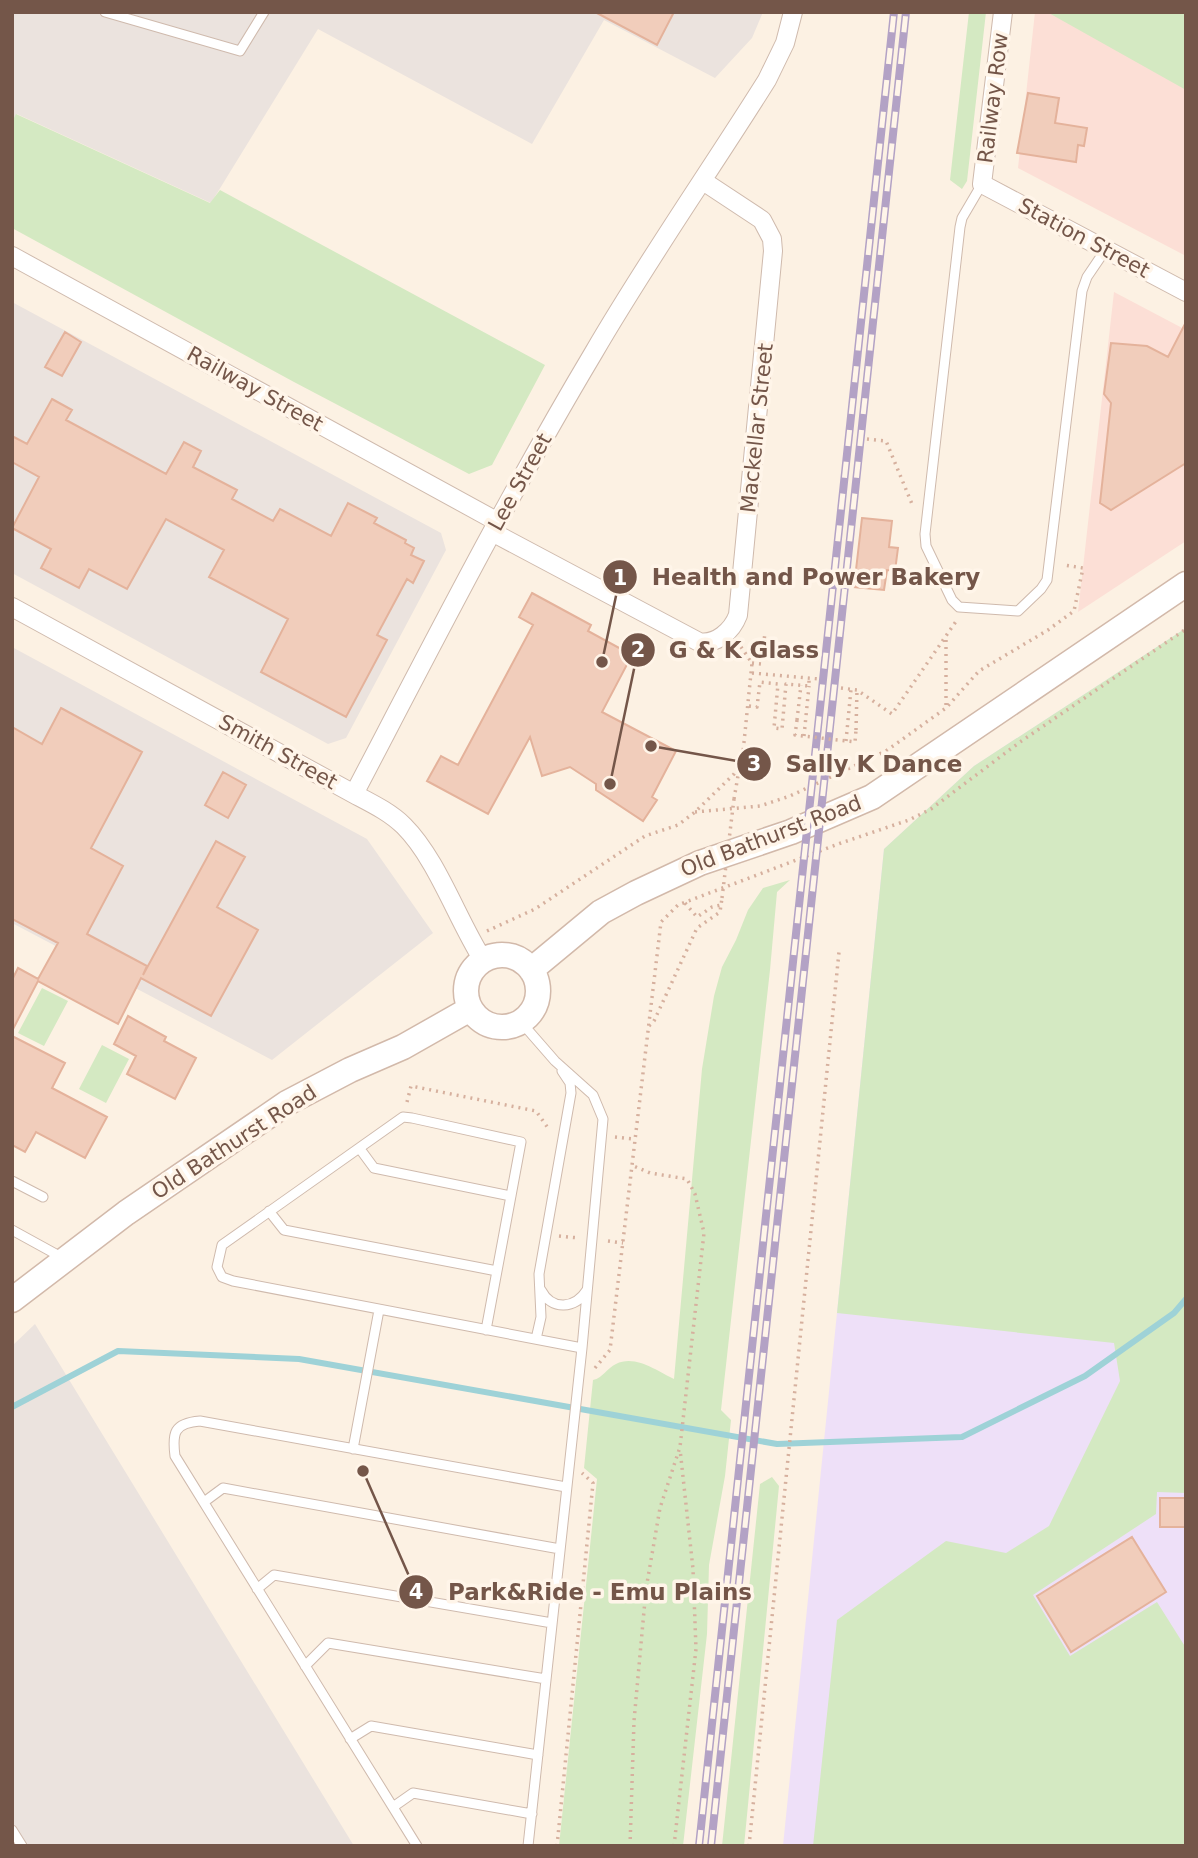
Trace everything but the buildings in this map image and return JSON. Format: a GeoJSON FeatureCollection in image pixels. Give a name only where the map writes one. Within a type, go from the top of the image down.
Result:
{"type":"FeatureCollection","features":[{"type":"Feature","properties":{"kind":"main road","name":"Old Bathurst Road"},"geometry":{"type":"LineString","coordinates":[[531,970],[601,912],[648,887],[700,863],[791,832],[872,797],[1186,584]]}},
{"type":"Feature","properties":{"kind":"main road"},"geometry":{"type":"LineString","coordinates":[[476,950],[514,957],[531,970],[536,979],[537,998],[534,1007],[520,1021],[499,1027],[487,1024],[470,1009],[466,988],[476,950]]}},
{"type":"Feature","properties":{"kind":"main road","name":"Old Bathurst Road"},"geometry":{"type":"LineString","coordinates":[[12,1300],[126,1213],[287,1103],[350,1070],[403,1047],[470,1009]]}},
{"type":"Feature","properties":{"kind":"street"},"geometry":{"type":"LineString","coordinates":[[703,181],[767,80],[785,43],[793,12]]}},
{"type":"Feature","properties":{"kind":"street","name":"Railway Row"},"geometry":{"type":"LineString","coordinates":[[982,184],[1003,12]]}},
{"type":"Feature","properties":{"kind":"street","name":"Mackellar Street"},"geometry":{"type":"LineString","coordinates":[[495,527],[699,642],[712,642],[729,631],[734,624],[773,251],[772,239],[762,220],[703,181]]}},
{"type":"Feature","properties":{"kind":"street","name":"Lee Street"},"geometry":{"type":"LineString","coordinates":[[354,794],[495,527],[602,338],[703,181]]}},
{"type":"Feature","properties":{"kind":"street","name":"Station Street"},"geometry":{"type":"LineString","coordinates":[[982,184],[1186,292]]}},
{"type":"Feature","properties":{"kind":"street","name":"Railway Street"},"geometry":{"type":"LineString","coordinates":[[12,256],[495,527]]}},
{"type":"Feature","properties":{"kind":"street","name":"Smith Street"},"geometry":{"type":"LineString","coordinates":[[12,607],[354,794],[402,824],[418,843],[476,950]]}},
{"type":"Feature","properties":{"kind":"lane"},"geometry":{"type":"LineString","coordinates":[[105,12],[240,51],[264,12]]}},
{"type":"Feature","properties":{"kind":"lane"},"geometry":{"type":"LineString","coordinates":[[982,184],[962,218],[960,227],[925,534],[926,546],[952,600],[964,609],[1018,611],[1045,585],[1050,563],[1082,290],[1087,277],[1106,249]]}},
{"type":"Feature","properties":{"kind":"lane"},"geometry":{"type":"LineString","coordinates":[[520,1021],[555,1061],[570,1083],[572,1093],[546,1235],[539,1287],[541,1317],[536,1339]]}},
{"type":"Feature","properties":{"kind":"lane"},"geometry":{"type":"LineString","coordinates":[[528,1846],[582,1348],[603,1119],[593,1095],[555,1061]]}},
{"type":"Feature","properties":{"kind":"lane"},"geometry":{"type":"LineString","coordinates":[[486,1330],[521,1142],[403,1118],[222,1245],[217,1268],[222,1277],[379,1310],[582,1348]]}},
{"type":"Feature","properties":{"kind":"lane"},"geometry":{"type":"LineString","coordinates":[[360,1149],[374,1168],[511,1196]]}},
{"type":"Feature","properties":{"kind":"lane"},"geometry":{"type":"LineString","coordinates":[[12,1181],[43,1197]]}},
{"type":"Feature","properties":{"kind":"lane"},"geometry":{"type":"LineString","coordinates":[[270,1211],[284,1230],[497,1271]]}},
{"type":"Feature","properties":{"kind":"lane"},"geometry":{"type":"LineString","coordinates":[[12,1230],[64,1259]]}},
{"type":"Feature","properties":{"kind":"lane"},"geometry":{"type":"LineString","coordinates":[[539,1287],[544,1297],[565,1306],[578,1301],[587,1288]]}},
{"type":"Feature","properties":{"kind":"lane"},"geometry":{"type":"LineString","coordinates":[[353,1449],[379,1310]]}},
{"type":"Feature","properties":{"kind":"lane"},"geometry":{"type":"LineString","coordinates":[[417,1846],[175,1456],[175,1430],[186,1422],[200,1421],[566,1487]]}},
{"type":"Feature","properties":{"kind":"lane"},"geometry":{"type":"LineString","coordinates":[[204,1502],[223,1488],[560,1549]]}},
{"type":"Feature","properties":{"kind":"lane"},"geometry":{"type":"LineString","coordinates":[[257,1589],[274,1575],[552,1623]]}},
{"type":"Feature","properties":{"kind":"lane"},"geometry":{"type":"LineString","coordinates":[[305,1666],[328,1643],[546,1679]]}},
{"type":"Feature","properties":{"kind":"lane"},"geometry":{"type":"LineString","coordinates":[[350,1739],[371,1726],[538,1755]]}},
{"type":"Feature","properties":{"kind":"lane"},"geometry":{"type":"LineString","coordinates":[[393,1807],[413,1793],[531,1814]]}},
{"type":"Feature","properties":{"kind":"lane"},"geometry":{"type":"LineString","coordinates":[[12,1830],[22,1846]]}},
{"type":"Feature","properties":{"kind":"path"},"geometry":{"type":"LineString","coordinates":[[867,439],[886,441],[912,506]]}},
{"type":"Feature","properties":{"kind":"path"},"geometry":{"type":"LineString","coordinates":[[695,812],[760,806],[790,796],[886,751],[946,708],[979,671],[1048,630],[1074,611],[1083,568],[1050,563]]}},
{"type":"Feature","properties":{"kind":"path"},"geometry":{"type":"LineString","coordinates":[[841,688],[858,690],[892,714],[964,609]]}},
{"type":"Feature","properties":{"kind":"path"},"geometry":{"type":"LineString","coordinates":[[589,1375],[610,1350],[658,929],[661,922],[678,905],[841,842],[909,820],[931,809],[1020,741],[1186,629]]}},
{"type":"Feature","properties":{"kind":"path"},"geometry":{"type":"LineString","coordinates":[[752,663],[761,664],[765,633]]}},
{"type":"Feature","properties":{"kind":"path"},"geometry":{"type":"LineString","coordinates":[[946,638],[946,708]]}},
{"type":"Feature","properties":{"kind":"path"},"geometry":{"type":"LineString","coordinates":[[648,1027],[654,1021],[697,928],[720,912],[735,783],[742,762],[752,673],[752,663],[741,647]]}},
{"type":"Feature","properties":{"kind":"path"},"geometry":{"type":"LineString","coordinates":[[752,673],[819,679]]}},
{"type":"Feature","properties":{"kind":"path"},"geometry":{"type":"LineString","coordinates":[[804,736],[809,678]]}},
{"type":"Feature","properties":{"kind":"path"},"geometry":{"type":"LineString","coordinates":[[749,706],[757,707],[760,682],[778,684],[774,728],[782,729],[786,684],[809,686]]}},
{"type":"Feature","properties":{"kind":"path"},"geometry":{"type":"LineString","coordinates":[[801,685],[795,734],[855,742],[858,690]]}},
{"type":"Feature","properties":{"kind":"path"},"geometry":{"type":"LineString","coordinates":[[846,741],[851,689]]}},
{"type":"Feature","properties":{"kind":"path"},"geometry":{"type":"LineString","coordinates":[[476,950],[645,836],[678,825],[734,774],[742,762]]}},
{"type":"Feature","properties":{"kind":"path"},"geometry":{"type":"LineString","coordinates":[[685,903],[697,917],[712,907],[721,905]]}},
{"type":"Feature","properties":{"kind":"path"},"geometry":{"type":"LineString","coordinates":[[749,1846],[839,952]]}},
{"type":"Feature","properties":{"kind":"path"},"geometry":{"type":"LineString","coordinates":[[403,1118],[411,1086],[536,1111],[549,1128],[565,1131]]}},
{"type":"Feature","properties":{"kind":"path"},"geometry":{"type":"LineString","coordinates":[[630,1846],[634,1721],[646,1589],[660,1508],[680,1447],[704,1233],[695,1194],[687,1179],[650,1173],[631,1165]]}},
{"type":"Feature","properties":{"kind":"path"},"geometry":{"type":"LineString","coordinates":[[546,1235],[623,1242]]}},
{"type":"Feature","properties":{"kind":"path"},"geometry":{"type":"LineString","coordinates":[[674,1846],[696,1649],[692,1569],[680,1447]]}},
{"type":"Feature","properties":{"kind":"path"},"geometry":{"type":"LineString","coordinates":[[557,1846],[593,1483],[580,1471],[581,1464]]}},
{"type":"Feature","properties":{"kind":"shaded area"},"geometry":{"type":"Polygon","coordinates":[[[12,12],[763,12],[752,38],[715,78],[604,20],[532,144],[318,29],[211,203],[17,114],[12,122],[12,12]]]}},
{"type":"Feature","properties":{"kind":"shaded area"},"geometry":{"type":"Polygon","coordinates":[[[1035,12],[1186,12],[1186,256],[1018,168],[1035,12]]]}},
{"type":"Feature","properties":{"kind":"shaded area"},"geometry":{"type":"Polygon","coordinates":[[[1114,292],[1186,330],[1186,541],[1078,612],[1114,292]]]}},
{"type":"Feature","properties":{"kind":"shaded area"},"geometry":{"type":"Polygon","coordinates":[[[12,302],[441,533],[446,550],[346,738],[328,744],[12,573],[12,302]]]}},
{"type":"Feature","properties":{"kind":"shaded area"},"geometry":{"type":"Polygon","coordinates":[[[1186,628],[1186,1846],[783,1846],[884,849],[974,766],[1186,628]]]}},
{"type":"Feature","properties":{"kind":"shaded area"},"geometry":{"type":"Polygon","coordinates":[[[12,647],[367,839],[433,933],[272,1060],[12,923],[12,647]]]}},
{"type":"Feature","properties":{"kind":"shaded area"},"geometry":{"type":"Polygon","coordinates":[[[35,1324],[354,1846],[12,1846],[12,1346],[35,1324]]]}},
{"type":"Feature","properties":{"kind":"green space"},"geometry":{"type":"Polygon","coordinates":[[[969,12],[986,12],[967,181],[962,189],[950,180],[969,12]]]}},
{"type":"Feature","properties":{"kind":"green space"},"geometry":{"type":"Polygon","coordinates":[[[1047,12],[1186,12],[1186,90],[1047,12]]]}},
{"type":"Feature","properties":{"kind":"green space"},"geometry":{"type":"Polygon","coordinates":[[[16,114],[210,203],[220,190],[545,365],[492,465],[469,474],[12,228],[12,122],[16,114]]]}},
{"type":"Feature","properties":{"kind":"green space"},"geometry":{"type":"Polygon","coordinates":[[[1186,628],[1186,1493],[1157,1492],[1156,1514],[1033,1595],[1070,1656],[1157,1602],[1186,1648],[1186,1846],[813,1846],[837,1620],[946,1541],[1006,1553],[1049,1526],[1120,1381],[1114,1343],[837,1313],[884,849],[974,766],[1186,628]]]}},
{"type":"Feature","properties":{"kind":"green space"},"geometry":{"type":"Polygon","coordinates":[[[790,880],[777,892],[721,1410],[731,1420],[725,1476],[709,1565],[707,1634],[683,1846],[559,1846],[597,1479],[584,1468],[593,1380],[624,1361],[646,1365],[674,1379],[702,1069],[714,996],[722,967],[748,910],[763,888],[790,880]]]}},
{"type":"Feature","properties":{"kind":"green space"},"geometry":{"type":"Polygon","coordinates":[[[42,988],[68,1001],[44,1046],[18,1033],[42,988]]]}},
{"type":"Feature","properties":{"kind":"green space"},"geometry":{"type":"Polygon","coordinates":[[[102,1045],[129,1059],[106,1103],[79,1089],[102,1045]]]}},
{"type":"Feature","properties":{"kind":"green space"},"geometry":{"type":"Polygon","coordinates":[[[772,1477],[779,1486],[744,1846],[722,1846],[760,1484],[772,1477]]]}},
{"type":"Feature","properties":{"kind":"waterway"},"geometry":{"type":"LineString","coordinates":[[12,1407],[118,1351],[299,1359],[777,1444],[962,1437],[1085,1376],[1174,1313],[1186,1299]]}},
{"type":"Feature","properties":{"kind":"railway"},"geometry":{"type":"LineString","coordinates":[[699,1846],[894,12]]}},
{"type":"Feature","properties":{"kind":"railway"},"geometry":{"type":"LineString","coordinates":[[711,1846],[906,12]]}},
{"type":"Feature","properties":{"kind":"place","name":"Health and Power Bakery"},"geometry":{"type":"Point","coordinates":[602,662]}},
{"type":"Feature","properties":{"kind":"place","name":"Sally K Dance"},"geometry":{"type":"Point","coordinates":[651,746]}},
{"type":"Feature","properties":{"kind":"place","name":"G & K Glass"},"geometry":{"type":"Point","coordinates":[610,784]}},
{"type":"Feature","properties":{"kind":"place","name":"Park&Ride - Emu Plains"},"geometry":{"type":"Point","coordinates":[363,1471]}}]}
